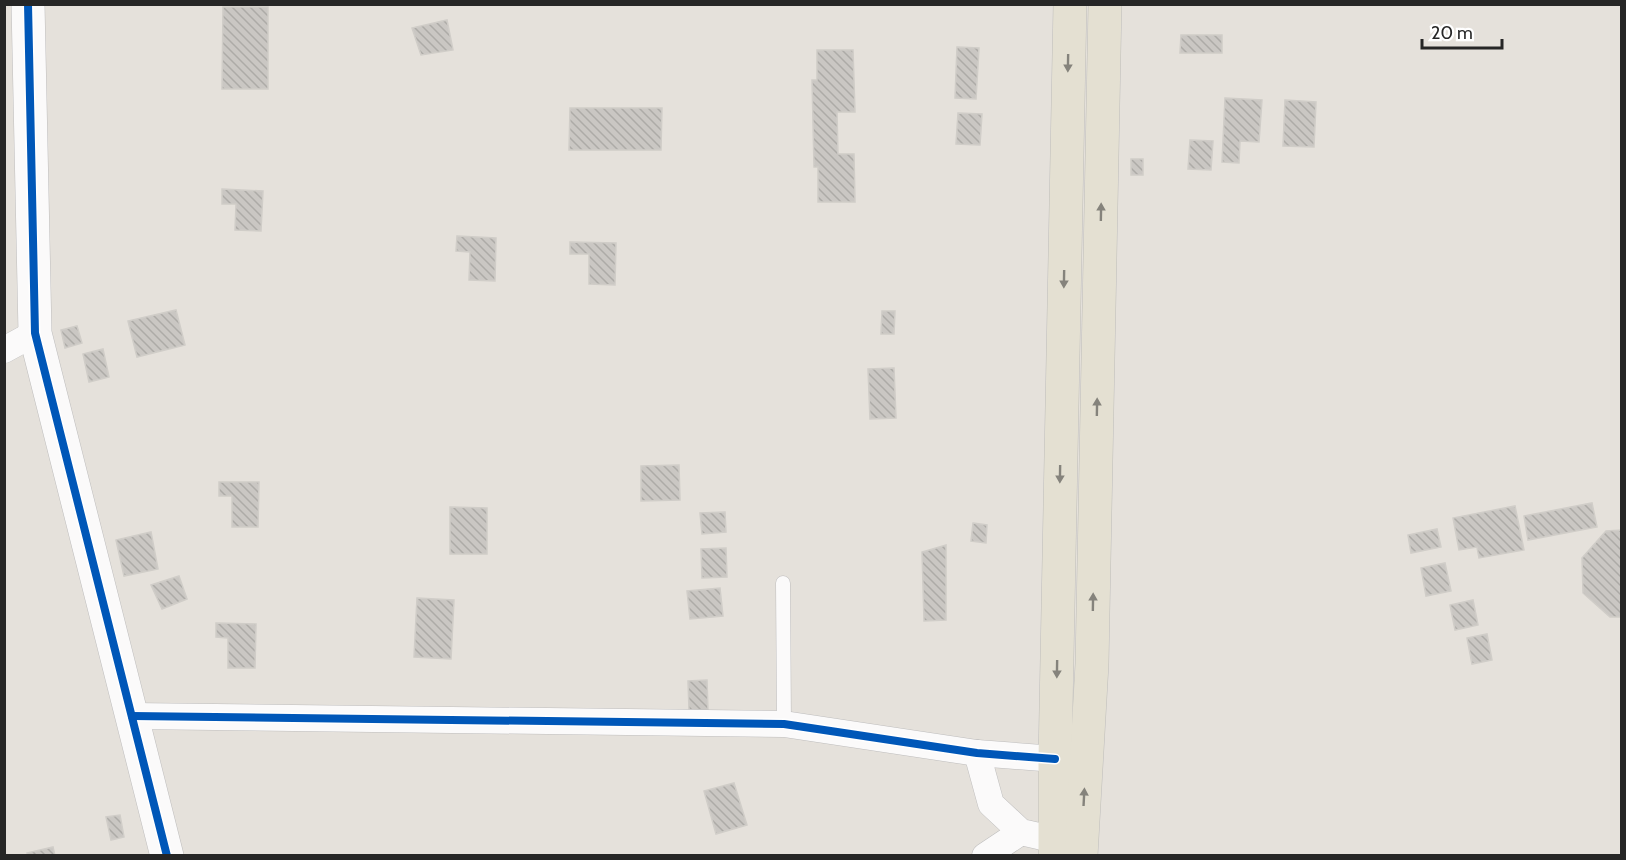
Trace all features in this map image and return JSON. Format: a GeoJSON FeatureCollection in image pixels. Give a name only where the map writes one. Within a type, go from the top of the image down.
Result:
{"type":"FeatureCollection","features":[{"type":"Feature","properties":{"kind":"main road"},"geometry":{"type":"LineString","coordinates":[[1064,850],[1055,759],[1070,4]]}},
{"type":"Feature","properties":{"kind":"main road"},"geometry":{"type":"LineString","coordinates":[[1064,850],[1092,664],[1105,4]]}},
{"type":"Feature","properties":{"kind":"street"},"geometry":{"type":"LineString","coordinates":[[28,4],[35,333],[167,855]]}},
{"type":"Feature","properties":{"kind":"street"},"geometry":{"type":"LineString","coordinates":[[4,350],[35,333]]}},
{"type":"Feature","properties":{"kind":"street"},"geometry":{"type":"LineString","coordinates":[[132,716],[784,724],[977,753],[1055,759]]}},
{"type":"Feature","properties":{"kind":"street"},"geometry":{"type":"LineString","coordinates":[[977,753],[991,804],[1021,832],[1064,850]]}},
{"type":"Feature","properties":{"kind":"street"},"geometry":{"type":"LineString","coordinates":[[985,855],[1021,832]]}},
{"type":"Feature","properties":{"kind":"lane"},"geometry":{"type":"LineString","coordinates":[[783,583],[784,724]]}},
{"type":"Feature","properties":{"kind":"building"},"geometry":{"type":"Polygon","coordinates":[[[223,7],[268,7],[268,89],[222,89],[223,7]]]}},
{"type":"Feature","properties":{"kind":"building"},"geometry":{"type":"Polygon","coordinates":[[[447,20],[453,50],[421,55],[412,28],[447,20]]]}},
{"type":"Feature","properties":{"kind":"building"},"geometry":{"type":"Polygon","coordinates":[[[1181,35],[1222,35],[1222,53],[1180,53],[1181,35]]]}},
{"type":"Feature","properties":{"kind":"building"},"geometry":{"type":"Polygon","coordinates":[[[957,47],[979,48],[976,99],[955,98],[957,47]]]}},
{"type":"Feature","properties":{"kind":"building"},"geometry":{"type":"Polygon","coordinates":[[[817,50],[853,50],[855,112],[837,112],[838,154],[854,154],[855,202],[818,202],[818,167],[814,167],[812,80],[817,80],[817,50]]]}},
{"type":"Feature","properties":{"kind":"building"},"geometry":{"type":"Polygon","coordinates":[[[1225,98],[1262,100],[1259,142],[1240,141],[1239,163],[1222,162],[1225,98]]]}},
{"type":"Feature","properties":{"kind":"building"},"geometry":{"type":"Polygon","coordinates":[[[1285,100],[1316,102],[1314,147],[1283,146],[1285,100]]]}},
{"type":"Feature","properties":{"kind":"building"},"geometry":{"type":"Polygon","coordinates":[[[570,108],[662,108],[661,150],[569,150],[570,108]]]}},
{"type":"Feature","properties":{"kind":"building"},"geometry":{"type":"Polygon","coordinates":[[[958,113],[982,114],[980,145],[956,144],[958,113]]]}},
{"type":"Feature","properties":{"kind":"building"},"geometry":{"type":"Polygon","coordinates":[[[1190,140],[1213,141],[1211,170],[1188,169],[1190,140]]]}},
{"type":"Feature","properties":{"kind":"building"},"geometry":{"type":"Polygon","coordinates":[[[1131,159],[1143,159],[1143,175],[1131,175],[1131,159]]]}},
{"type":"Feature","properties":{"kind":"building"},"geometry":{"type":"Polygon","coordinates":[[[222,189],[263,191],[261,231],[235,230],[236,204],[222,204],[222,189]]]}},
{"type":"Feature","properties":{"kind":"building"},"geometry":{"type":"Polygon","coordinates":[[[457,236],[496,238],[495,281],[469,280],[470,252],[456,251],[457,236]]]}},
{"type":"Feature","properties":{"kind":"building"},"geometry":{"type":"Polygon","coordinates":[[[570,242],[616,243],[615,285],[589,284],[589,254],[570,254],[570,242]]]}},
{"type":"Feature","properties":{"kind":"building"},"geometry":{"type":"Polygon","coordinates":[[[176,310],[185,345],[137,357],[128,321],[176,310]]]}},
{"type":"Feature","properties":{"kind":"building"},"geometry":{"type":"Polygon","coordinates":[[[882,311],[895,311],[894,334],[881,334],[882,311]]]}},
{"type":"Feature","properties":{"kind":"building"},"geometry":{"type":"Polygon","coordinates":[[[77,326],[82,343],[65,348],[61,330],[77,326]]]}},
{"type":"Feature","properties":{"kind":"building"},"geometry":{"type":"Polygon","coordinates":[[[103,349],[109,377],[89,382],[83,354],[103,349]]]}},
{"type":"Feature","properties":{"kind":"building"},"geometry":{"type":"Polygon","coordinates":[[[894,368],[896,418],[870,419],[868,369],[894,368]]]}},
{"type":"Feature","properties":{"kind":"building"},"geometry":{"type":"Polygon","coordinates":[[[679,465],[680,500],[641,501],[641,466],[679,465]]]}},
{"type":"Feature","properties":{"kind":"building"},"geometry":{"type":"Polygon","coordinates":[[[219,482],[259,482],[258,527],[232,527],[232,496],[219,496],[219,482]]]}},
{"type":"Feature","properties":{"kind":"building"},"geometry":{"type":"Polygon","coordinates":[[[1592,503],[1597,527],[1528,540],[1524,516],[1592,503]]]}},
{"type":"Feature","properties":{"kind":"building"},"geometry":{"type":"Polygon","coordinates":[[[1515,506],[1524,550],[1479,558],[1477,547],[1459,550],[1453,518],[1515,506]]]}},
{"type":"Feature","properties":{"kind":"building"},"geometry":{"type":"Polygon","coordinates":[[[450,507],[487,508],[487,554],[450,554],[450,507]]]}},
{"type":"Feature","properties":{"kind":"building"},"geometry":{"type":"Polygon","coordinates":[[[725,512],[726,532],[702,534],[700,513],[725,512]]]}},
{"type":"Feature","properties":{"kind":"building"},"geometry":{"type":"Polygon","coordinates":[[[973,523],[987,525],[986,543],[971,541],[973,523]]]}},
{"type":"Feature","properties":{"kind":"building"},"geometry":{"type":"Polygon","coordinates":[[[1437,529],[1441,547],[1411,553],[1408,535],[1437,529]]]}},
{"type":"Feature","properties":{"kind":"building"},"geometry":{"type":"Polygon","coordinates":[[[1622,530],[1622,617],[1610,617],[1583,593],[1582,558],[1606,531],[1622,530]]]}},
{"type":"Feature","properties":{"kind":"building"},"geometry":{"type":"Polygon","coordinates":[[[151,532],[158,569],[124,576],[116,540],[151,532]]]}},
{"type":"Feature","properties":{"kind":"building"},"geometry":{"type":"Polygon","coordinates":[[[946,545],[946,620],[924,621],[922,552],[946,545]]]}},
{"type":"Feature","properties":{"kind":"building"},"geometry":{"type":"Polygon","coordinates":[[[726,548],[727,577],[702,578],[701,549],[726,548]]]}},
{"type":"Feature","properties":{"kind":"building"},"geometry":{"type":"Polygon","coordinates":[[[1445,563],[1451,591],[1426,596],[1421,568],[1445,563]]]}},
{"type":"Feature","properties":{"kind":"building"},"geometry":{"type":"Polygon","coordinates":[[[179,576],[187,599],[162,609],[151,585],[179,576]]]}},
{"type":"Feature","properties":{"kind":"building"},"geometry":{"type":"Polygon","coordinates":[[[720,588],[723,616],[690,619],[687,591],[720,588]]]}},
{"type":"Feature","properties":{"kind":"building"},"geometry":{"type":"Polygon","coordinates":[[[417,598],[454,600],[451,659],[414,657],[417,598]]]}},
{"type":"Feature","properties":{"kind":"building"},"geometry":{"type":"Polygon","coordinates":[[[1473,600],[1478,625],[1455,630],[1450,605],[1473,600]]]}},
{"type":"Feature","properties":{"kind":"building"},"geometry":{"type":"Polygon","coordinates":[[[216,623],[256,624],[255,668],[228,668],[228,638],[216,637],[216,623]]]}},
{"type":"Feature","properties":{"kind":"building"},"geometry":{"type":"Polygon","coordinates":[[[1487,634],[1492,660],[1472,664],[1467,638],[1487,634]]]}},
{"type":"Feature","properties":{"kind":"building"},"geometry":{"type":"Polygon","coordinates":[[[707,680],[708,710],[689,710],[688,681],[707,680]]]}},
{"type":"Feature","properties":{"kind":"building"},"geometry":{"type":"Polygon","coordinates":[[[734,783],[747,825],[716,834],[704,791],[734,783]]]}},
{"type":"Feature","properties":{"kind":"building"},"geometry":{"type":"Polygon","coordinates":[[[120,815],[124,837],[111,840],[106,817],[120,815]]]}},
{"type":"Feature","properties":{"kind":"building"},"geometry":{"type":"Polygon","coordinates":[[[53,847],[55,856],[28,856],[27,853],[53,847]]]}},
{"type":"Feature","properties":{"kind":"cycle path"},"geometry":{"type":"LineString","coordinates":[[28,4],[35,333],[167,856]]}},
{"type":"Feature","properties":{"kind":"cycle path"},"geometry":{"type":"LineString","coordinates":[[132,716],[784,724],[977,753],[1055,759]]}}]}
